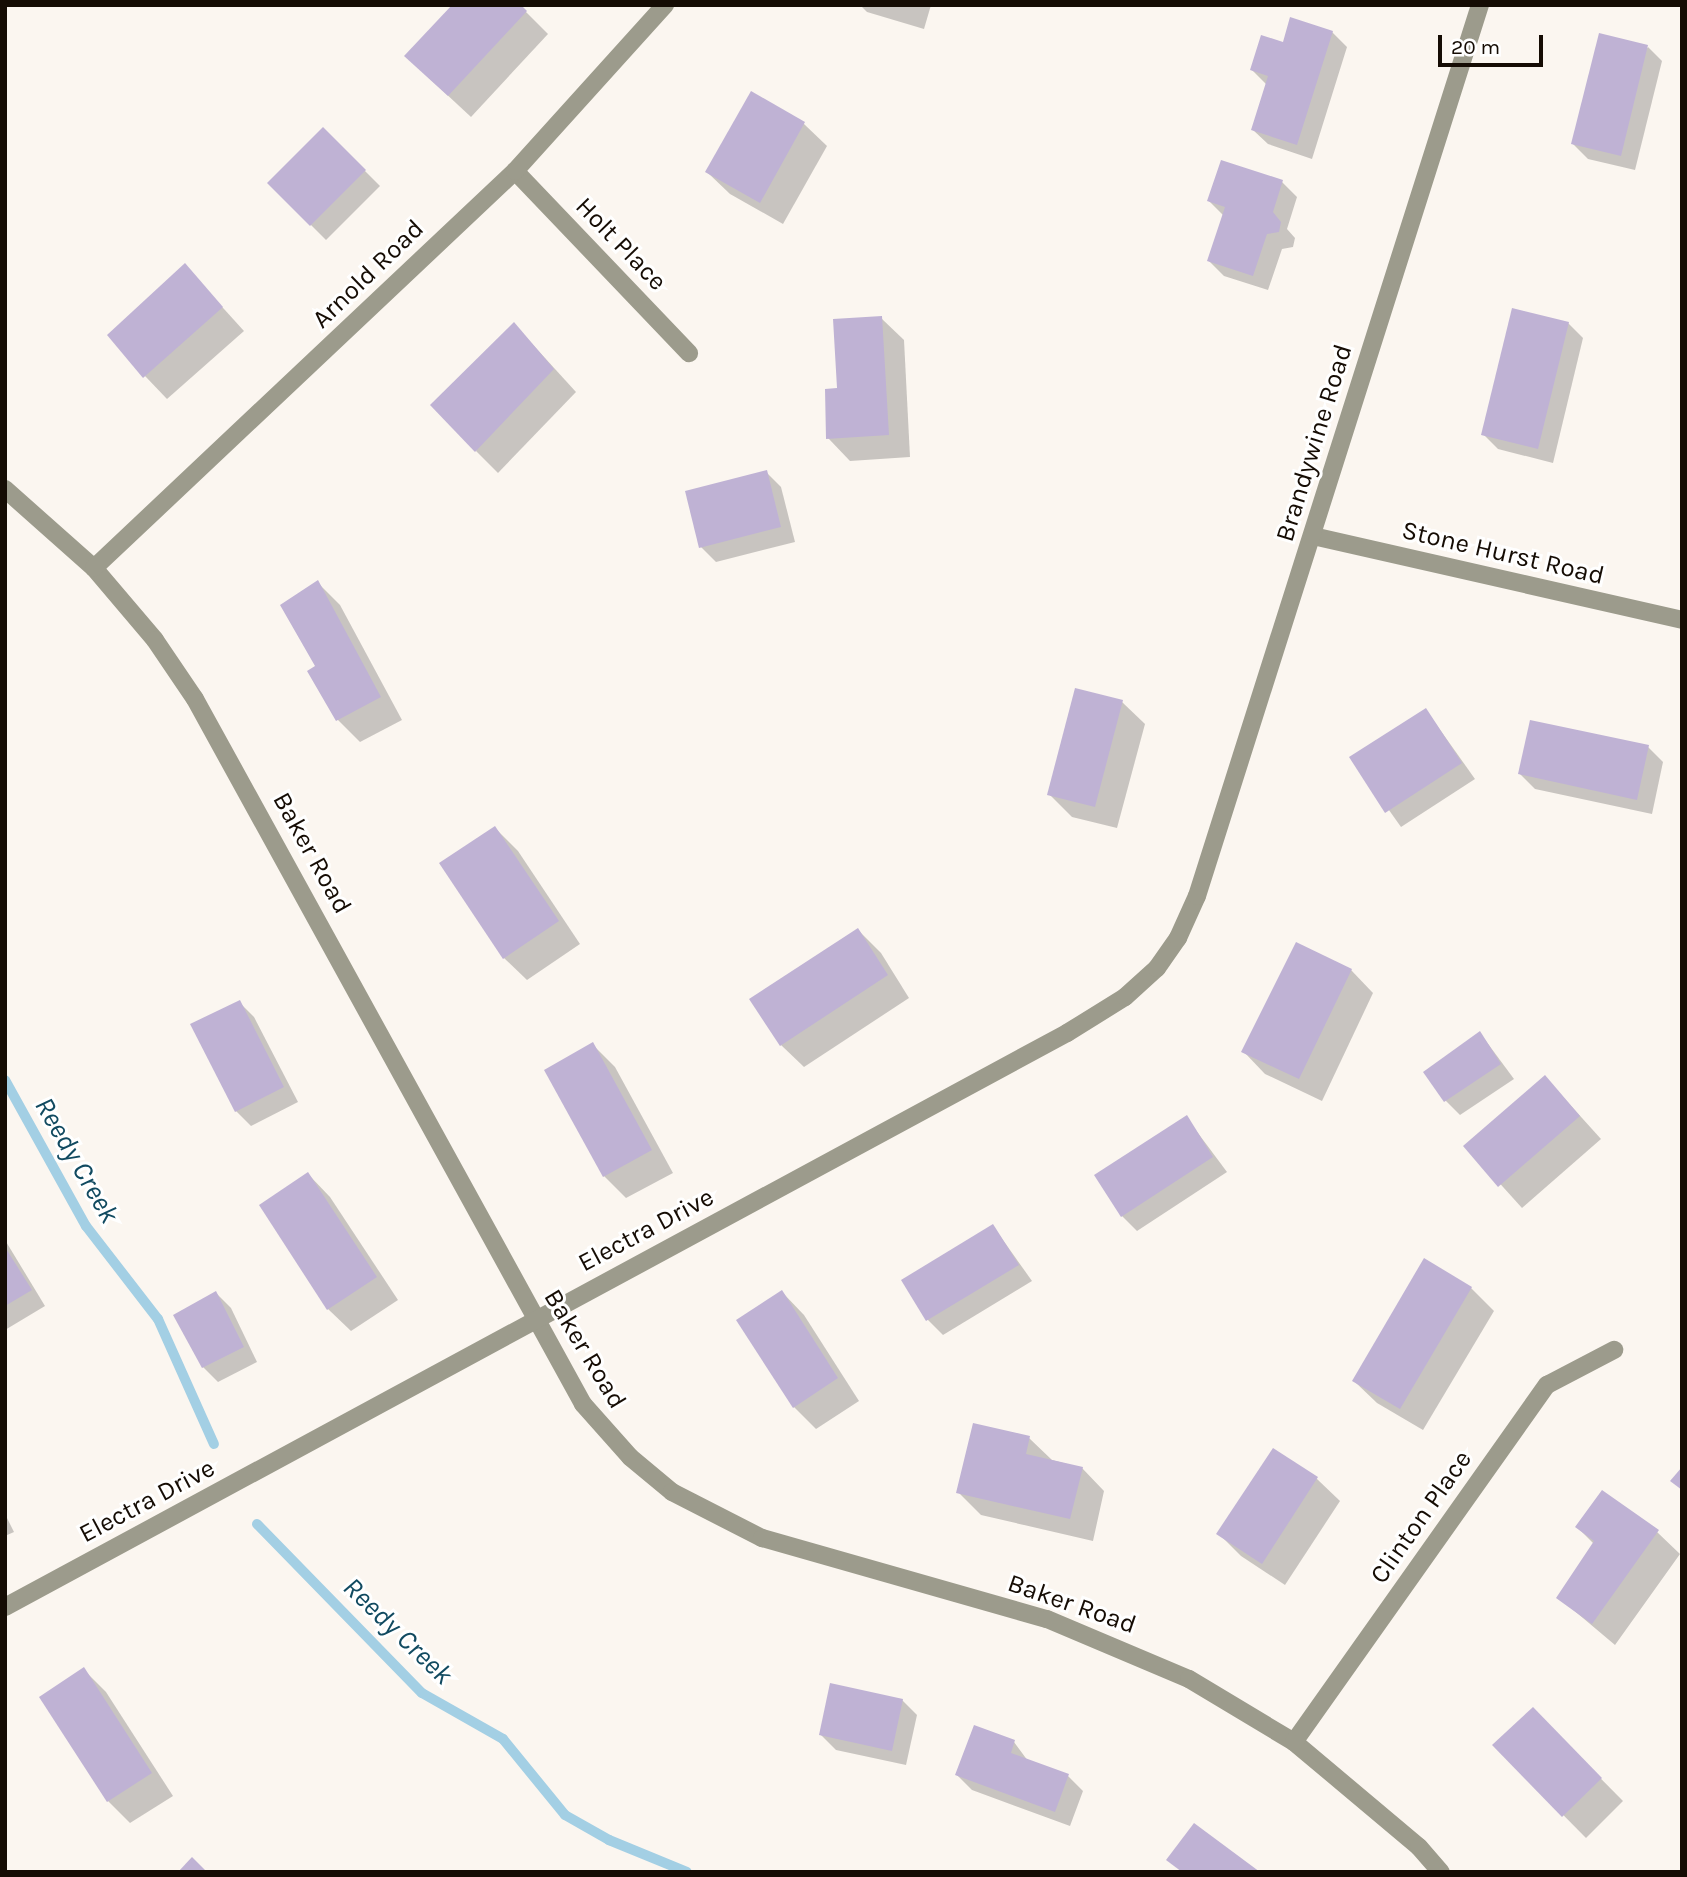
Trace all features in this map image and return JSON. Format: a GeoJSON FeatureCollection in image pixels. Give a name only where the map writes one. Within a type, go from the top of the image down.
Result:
{"type":"FeatureCollection","features":[{"type":"Feature","properties":{"kind":"street","name":"Arnold Road"},"geometry":{"type":"LineString","coordinates":[[94,568],[515,171],[665,5]]}},
{"type":"Feature","properties":{"kind":"street","name":"Brandywine Road"},"geometry":{"type":"LineString","coordinates":[[1197,895],[1480,5]]}},
{"type":"Feature","properties":{"kind":"street","name":"Holt Place"},"geometry":{"type":"LineString","coordinates":[[515,171],[689,353]]}},
{"type":"Feature","properties":{"kind":"street","name":"Baker Road"},"geometry":{"type":"LineString","coordinates":[[5,489],[94,568],[155,640],[228,755],[583,1404],[607,1435],[672,1492],[713,1517],[762,1538],[1047,1619],[1114,1644],[1189,1679],[1294,1742],[1399,1829],[1441,1872]]}},
{"type":"Feature","properties":{"kind":"street","name":"Stone Hurst Road"},"geometry":{"type":"LineString","coordinates":[[1313,536],[1682,620]]}},
{"type":"Feature","properties":{"kind":"street","name":"Electra Drive"},"geometry":{"type":"LineString","coordinates":[[5,1608],[1067,1034],[1125,997],[1157,968],[1178,937],[1197,895]]}},
{"type":"Feature","properties":{"kind":"street","name":"Clinton Place"},"geometry":{"type":"LineString","coordinates":[[1294,1742],[1547,1385],[1614,1350]]}},
{"type":"Feature","properties":{"kind":"building"},"geometry":{"type":"Polygon","coordinates":[[[452,5],[521,5],[527,11],[448,96],[404,56],[452,5]]]}},
{"type":"Feature","properties":{"kind":"building"},"geometry":{"type":"Polygon","coordinates":[[[1290,17],[1333,31],[1297,145],[1251,130],[1268,76],[1250,70],[1261,35],[1283,42],[1290,17]]]}},
{"type":"Feature","properties":{"kind":"building"},"geometry":{"type":"Polygon","coordinates":[[[1599,33],[1648,45],[1621,156],[1571,144],[1599,33]]]}},
{"type":"Feature","properties":{"kind":"building"},"geometry":{"type":"Polygon","coordinates":[[[751,91],[805,122],[760,203],[705,172],[751,91]]]}},
{"type":"Feature","properties":{"kind":"building"},"geometry":{"type":"Polygon","coordinates":[[[323,127],[366,170],[310,226],[267,183],[323,127]]]}},
{"type":"Feature","properties":{"kind":"building"},"geometry":{"type":"Polygon","coordinates":[[[1221,160],[1283,180],[1273,212],[1281,222],[1279,232],[1267,234],[1253,276],[1207,261],[1225,207],[1207,201],[1221,160]]]}},
{"type":"Feature","properties":{"kind":"building"},"geometry":{"type":"Polygon","coordinates":[[[185,263],[223,307],[143,378],[107,335],[185,263]]]}},
{"type":"Feature","properties":{"kind":"building"},"geometry":{"type":"Polygon","coordinates":[[[1512,308],[1569,322],[1538,449],[1481,435],[1512,308]]]}},
{"type":"Feature","properties":{"kind":"building"},"geometry":{"type":"Polygon","coordinates":[[[882,316],[889,435],[826,439],[825,389],[837,388],[833,319],[882,316]]]}},
{"type":"Feature","properties":{"kind":"building"},"geometry":{"type":"Polygon","coordinates":[[[514,322],[554,369],[475,452],[430,405],[514,322]]]}},
{"type":"Feature","properties":{"kind":"building"},"geometry":{"type":"Polygon","coordinates":[[[767,470],[781,527],[699,548],[685,491],[767,470]]]}},
{"type":"Feature","properties":{"kind":"building"},"geometry":{"type":"Polygon","coordinates":[[[318,580],[381,697],[336,721],[307,671],[315,666],[280,605],[318,580]]]}},
{"type":"Feature","properties":{"kind":"building"},"geometry":{"type":"Polygon","coordinates":[[[1075,688],[1123,700],[1095,807],[1047,795],[1075,688]]]}},
{"type":"Feature","properties":{"kind":"building"},"geometry":{"type":"Polygon","coordinates":[[[1426,708],[1462,763],[1385,813],[1349,757],[1426,708]]]}},
{"type":"Feature","properties":{"kind":"building"},"geometry":{"type":"Polygon","coordinates":[[[1530,720],[1649,745],[1637,800],[1518,774],[1530,720]]]}},
{"type":"Feature","properties":{"kind":"building"},"geometry":{"type":"Polygon","coordinates":[[[495,826],[559,921],[503,959],[439,863],[495,826]]]}},
{"type":"Feature","properties":{"kind":"building"},"geometry":{"type":"Polygon","coordinates":[[[858,928],[888,975],[780,1046],[749,999],[858,928]]]}},
{"type":"Feature","properties":{"kind":"building"},"geometry":{"type":"Polygon","coordinates":[[[1296,942],[1352,969],[1299,1079],[1241,1052],[1296,942]]]}},
{"type":"Feature","properties":{"kind":"building"},"geometry":{"type":"Polygon","coordinates":[[[240,1000],[284,1087],[235,1112],[190,1024],[240,1000]]]}},
{"type":"Feature","properties":{"kind":"building"},"geometry":{"type":"Polygon","coordinates":[[[1480,1031],[1501,1064],[1444,1102],[1423,1072],[1480,1031]]]}},
{"type":"Feature","properties":{"kind":"building"},"geometry":{"type":"Polygon","coordinates":[[[593,1042],[652,1150],[603,1177],[544,1070],[593,1042]]]}},
{"type":"Feature","properties":{"kind":"building"},"geometry":{"type":"Polygon","coordinates":[[[1545,1075],[1580,1116],[1498,1187],[1463,1146],[1545,1075]]]}},
{"type":"Feature","properties":{"kind":"building"},"geometry":{"type":"Polygon","coordinates":[[[1187,1115],[1213,1157],[1121,1217],[1094,1175],[1187,1115]]]}},
{"type":"Feature","properties":{"kind":"building"},"geometry":{"type":"Polygon","coordinates":[[[308,1172],[377,1277],[327,1310],[259,1205],[308,1172]]]}},
{"type":"Feature","properties":{"kind":"building"},"geometry":{"type":"Polygon","coordinates":[[[993,1224],[1019,1265],[926,1321],[901,1280],[993,1224]]]}},
{"type":"Feature","properties":{"kind":"building"},"geometry":{"type":"Polygon","coordinates":[[[5,1247],[32,1290],[5,1306],[5,1247]]]}},
{"type":"Feature","properties":{"kind":"building"},"geometry":{"type":"Polygon","coordinates":[[[1424,1258],[1472,1287],[1400,1409],[1352,1381],[1424,1258]]]}},
{"type":"Feature","properties":{"kind":"building"},"geometry":{"type":"Polygon","coordinates":[[[782,1290],[838,1378],[793,1408],[736,1320],[782,1290]]]}},
{"type":"Feature","properties":{"kind":"building"},"geometry":{"type":"Polygon","coordinates":[[[216,1291],[244,1347],[202,1368],[173,1315],[216,1291]]]}},
{"type":"Feature","properties":{"kind":"building"},"geometry":{"type":"Polygon","coordinates":[[[973,1423],[1030,1436],[1026,1454],[1083,1467],[1070,1519],[956,1493],[973,1423]]]}},
{"type":"Feature","properties":{"kind":"building"},"geometry":{"type":"Polygon","coordinates":[[[1273,1448],[1318,1477],[1262,1564],[1216,1534],[1273,1448]]]}},
{"type":"Feature","properties":{"kind":"building"},"geometry":{"type":"Polygon","coordinates":[[[1682,1467],[1682,1490],[1670,1481],[1682,1467]]]}},
{"type":"Feature","properties":{"kind":"building"},"geometry":{"type":"Polygon","coordinates":[[[1602,1490],[1659,1530],[1592,1624],[1556,1598],[1594,1541],[1575,1527],[1602,1490]]]}},
{"type":"Feature","properties":{"kind":"building"},"geometry":{"type":"Polygon","coordinates":[[[84,1667],[152,1773],[107,1802],[39,1697],[84,1667]]]}},
{"type":"Feature","properties":{"kind":"building"},"geometry":{"type":"Polygon","coordinates":[[[830,1683],[903,1699],[892,1751],[819,1735],[830,1683]]]}},
{"type":"Feature","properties":{"kind":"building"},"geometry":{"type":"Polygon","coordinates":[[[1533,1707],[1602,1778],[1562,1817],[1492,1745],[1533,1707]]]}},
{"type":"Feature","properties":{"kind":"building"},"geometry":{"type":"Polygon","coordinates":[[[974,1725],[1015,1740],[1011,1753],[1069,1774],[1055,1812],[955,1775],[974,1725]]]}},
{"type":"Feature","properties":{"kind":"building"},"geometry":{"type":"Polygon","coordinates":[[[1194,1823],[1260,1872],[1182,1872],[1166,1860],[1194,1823]]]}},
{"type":"Feature","properties":{"kind":"building"},"geometry":{"type":"Polygon","coordinates":[[[192,1857],[207,1872],[178,1872],[192,1857]]]}},
{"type":"Feature","properties":{"kind":"waterway","name":"Reedy Creek"},"geometry":{"type":"LineString","coordinates":[[5,1080],[86,1226],[158,1319],[214,1444]]}},
{"type":"Feature","properties":{"kind":"waterway","name":"Reedy Creek"},"geometry":{"type":"LineString","coordinates":[[257,1524],[422,1693],[503,1739],[565,1815],[609,1840],[687,1872]]}}]}
